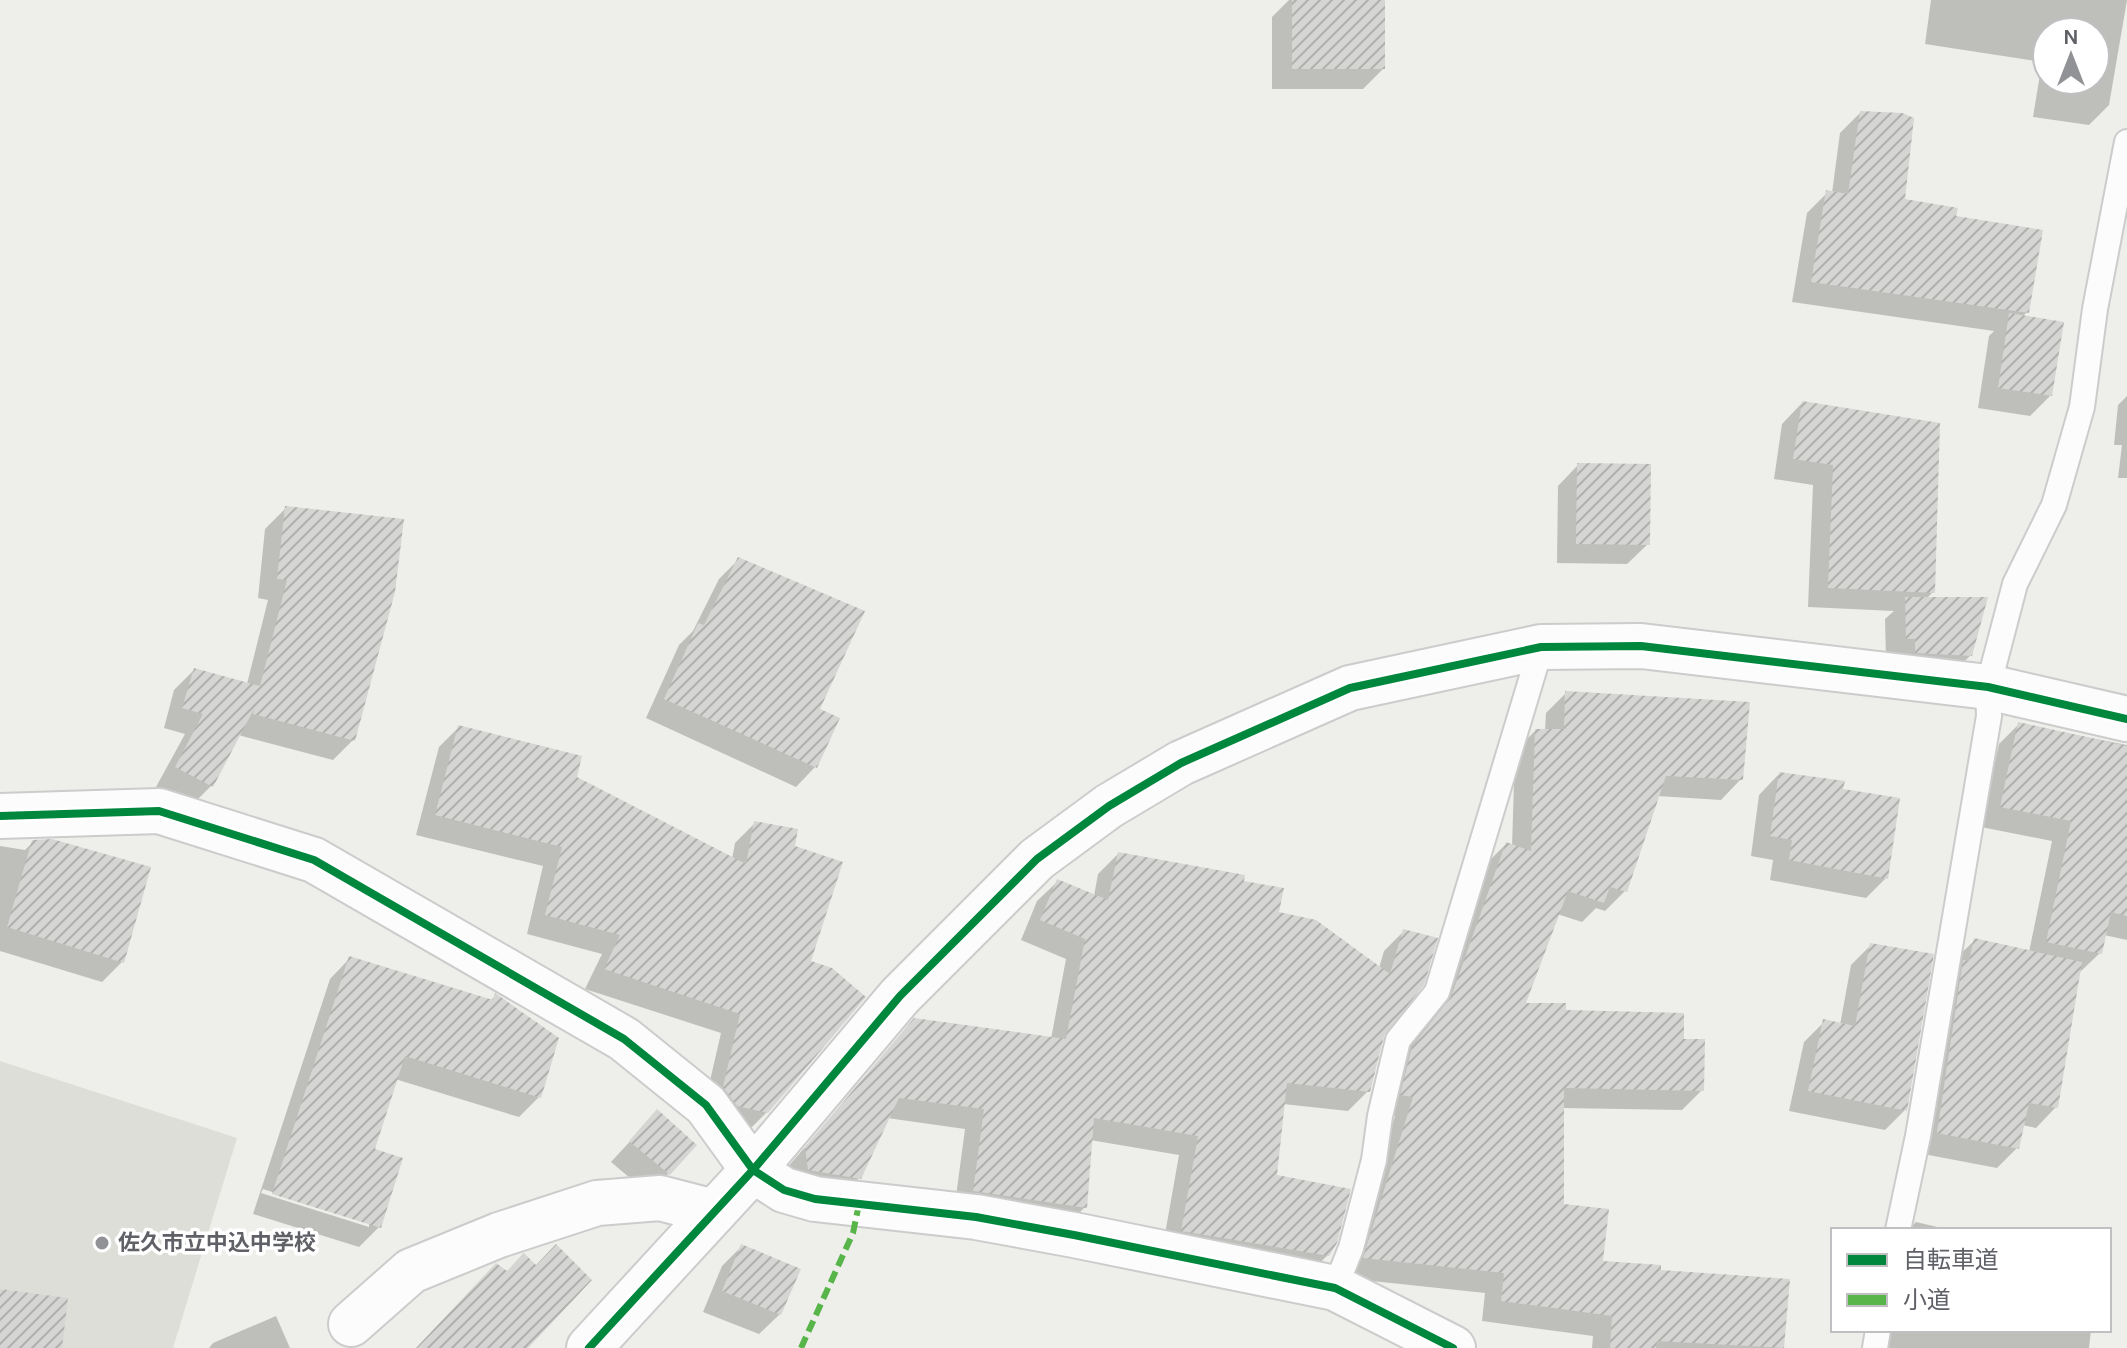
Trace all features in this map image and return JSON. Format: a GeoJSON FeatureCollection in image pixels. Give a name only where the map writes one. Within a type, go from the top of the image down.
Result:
{"type":"FeatureCollection","features":[{"type":"Feature","properties":{"kind":"street"},"geometry":{"type":"LineString","coordinates":[[589,1348],[753,1170],[900,996],[972,920],[1037,859],[1109,806],[1181,763],[1350,688],[1443,665],[1541,647],[1641,646],[1988,687],[2127,719]]}},
{"type":"Feature","properties":{"kind":"street"},"geometry":{"type":"LineString","coordinates":[[0,816],[159,811],[314,860],[624,1039],[706,1105],[753,1170],[784,1190],[815,1199],[976,1217],[1335,1288],[1453,1348]]}},
{"type":"Feature","properties":{"kind":"street"},"geometry":{"type":"LineString","coordinates":[[351,1324],[411,1271],[499,1235],[597,1203],[660,1198],[714,1212]]}},
{"type":"Feature","properties":{"kind":"lane"},"geometry":{"type":"LineString","coordinates":[[1898,1228],[1918,1136],[1989,716],[1988,687],[2015,584],[2054,505],[2082,407],[2095,309],[2127,142]]}},
{"type":"Feature","properties":{"kind":"lane"},"geometry":{"type":"LineString","coordinates":[[1335,1288],[1351,1248],[1374,1160],[1380,1116],[1398,1040],[1437,992],[1541,647]]}},
{"type":"Feature","properties":{"kind":"shaded area","name":"佐久市立中込中学校"},"geometry":{"type":"Polygon","coordinates":[[[0,1061],[237,1138],[173,1348],[0,1348],[0,1061]]]}},
{"type":"Feature","properties":{"kind":"building"},"geometry":{"type":"Polygon","coordinates":[[[1292,0],[1385,0],[1385,69],[1292,69],[1292,0]]]}},
{"type":"Feature","properties":{"kind":"building"},"geometry":{"type":"Polygon","coordinates":[[[1860,111],[1902,113],[1914,118],[1905,199],[1958,208],[1956,216],[2043,230],[2029,313],[1811,282],[1826,190],[1848,194],[1860,111]]]}},
{"type":"Feature","properties":{"kind":"building"},"geometry":{"type":"Polygon","coordinates":[[[2009,313],[2064,322],[2052,396],[1998,388],[2009,313]]]}},
{"type":"Feature","properties":{"kind":"building"},"geometry":{"type":"Polygon","coordinates":[[[1802,401],[1940,423],[1935,593],[1828,588],[1833,465],[1793,459],[1802,401]]]}},
{"type":"Feature","properties":{"kind":"building"},"geometry":{"type":"Polygon","coordinates":[[[1577,463],[1651,464],[1650,545],[1576,544],[1577,463]]]}},
{"type":"Feature","properties":{"kind":"building"},"geometry":{"type":"Polygon","coordinates":[[[285,506],[404,519],[395,592],[355,741],[253,714],[254,709],[213,787],[175,767],[203,714],[182,708],[194,668],[260,686],[287,580],[277,579],[285,506]]]}},
{"type":"Feature","properties":{"kind":"building"},"geometry":{"type":"Polygon","coordinates":[[[738,557],[865,611],[820,709],[840,718],[817,768],[664,699],[698,623],[704,625],[738,557]]]}},
{"type":"Feature","properties":{"kind":"building"},"geometry":{"type":"Polygon","coordinates":[[[1905,597],[1988,597],[1972,656],[1915,653],[1915,639],[1906,639],[1905,597]]]}},
{"type":"Feature","properties":{"kind":"building"},"geometry":{"type":"Polygon","coordinates":[[[1565,691],[1750,702],[1743,780],[1666,776],[1627,892],[1610,887],[1604,903],[1568,891],[1526,1003],[1566,1003],[1566,1010],[1684,1013],[1684,1039],[1705,1039],[1704,1091],[1564,1088],[1564,1204],[1609,1209],[1603,1261],[1661,1265],[1661,1270],[1790,1279],[1784,1348],[1657,1341],[1656,1348],[1610,1348],[1612,1316],[1501,1301],[1504,1273],[1363,1258],[1413,1097],[1400,1095],[1412,1047],[1451,997],[1506,842],[1531,851],[1535,729],[1564,729],[1565,691]]]}},
{"type":"Feature","properties":{"kind":"building"},"geometry":{"type":"Polygon","coordinates":[[[2018,722],[2127,746],[2127,916],[2111,912],[2102,954],[2046,942],[2071,821],[2000,807],[2018,722]]]}},
{"type":"Feature","properties":{"kind":"building"},"geometry":{"type":"Polygon","coordinates":[[[458,725],[582,756],[577,777],[746,864],[754,821],[798,829],[795,846],[843,862],[811,961],[832,968],[866,997],[768,1113],[737,1106],[723,1087],[740,1014],[604,969],[620,935],[545,915],[562,847],[435,815],[458,725]]]}},
{"type":"Feature","properties":{"kind":"building"},"geometry":{"type":"Polygon","coordinates":[[[1779,772],[1845,781],[1843,789],[1900,798],[1888,879],[1789,860],[1792,840],[1770,836],[1779,772]]]}},
{"type":"Feature","properties":{"kind":"building"},"geometry":{"type":"Polygon","coordinates":[[[52,839],[151,867],[124,963],[7,927],[32,840],[52,839]]]}},
{"type":"Feature","properties":{"kind":"building"},"geometry":{"type":"Polygon","coordinates":[[[1118,852],[1245,875],[1244,881],[1284,888],[1279,912],[1316,920],[1390,974],[1403,929],[1438,938],[1424,985],[1384,1036],[1370,1092],[1287,1083],[1277,1175],[1351,1189],[1337,1243],[1329,1256],[1181,1231],[1198,1136],[1094,1118],[1087,1208],[973,1191],[984,1109],[899,1098],[861,1179],[808,1170],[805,1147],[914,1018],[1066,1039],[1085,939],[1040,920],[1057,879],[1108,900],[1118,852]]]}},
{"type":"Feature","properties":{"kind":"building"},"geometry":{"type":"Polygon","coordinates":[[[1974,938],[2082,962],[2058,1108],[2029,1103],[2019,1149],[1937,1133],[1963,960],[1969,961],[1974,938]]]}},
{"type":"Feature","properties":{"kind":"building"},"geometry":{"type":"Polygon","coordinates":[[[1870,943],[1934,954],[1907,1111],[1808,1091],[1823,1019],[1855,1026],[1870,943]]]}},
{"type":"Feature","properties":{"kind":"building"},"geometry":{"type":"Polygon","coordinates":[[[349,956],[493,1000],[495,993],[559,1038],[541,1098],[405,1056],[375,1149],[403,1158],[381,1228],[272,1194],[349,956]]]}},
{"type":"Feature","properties":{"kind":"building"},"geometry":{"type":"Polygon","coordinates":[[[657,1109],[697,1145],[670,1175],[629,1141],[657,1109]]]}},
{"type":"Feature","properties":{"kind":"building"},"geometry":{"type":"Polygon","coordinates":[[[556,1244],[592,1280],[528,1348],[416,1348],[496,1263],[507,1271],[524,1253],[536,1265],[556,1244]]]}},
{"type":"Feature","properties":{"kind":"building"},"geometry":{"type":"Polygon","coordinates":[[[741,1244],[801,1269],[781,1315],[722,1291],[741,1244]]]}},
{"type":"Feature","properties":{"kind":"building"},"geometry":{"type":"Polygon","coordinates":[[[0,1289],[68,1298],[62,1348],[0,1348],[0,1289]]]}},
{"type":"Feature","properties":{"kind":"marked path"},"geometry":{"type":"LineString","coordinates":[[801,1348],[853,1233],[859,1204]]}},
{"type":"Feature","properties":{"kind":"cycle path"},"geometry":{"type":"LineString","coordinates":[[589,1348],[753,1170],[900,996],[1037,859],[1109,806],[1181,763],[1350,688],[1541,647],[1641,646],[1988,687],[2127,719]]}},
{"type":"Feature","properties":{"kind":"cycle path"},"geometry":{"type":"LineString","coordinates":[[0,816],[159,811],[314,860],[624,1039],[706,1105],[753,1170],[784,1190],[815,1199],[976,1217],[1335,1288],[1453,1348]]}},
{"type":"Feature","properties":{"kind":"place","name":"佐久市立中込中学校"},"geometry":{"type":"Point","coordinates":[102,1243]}}]}
